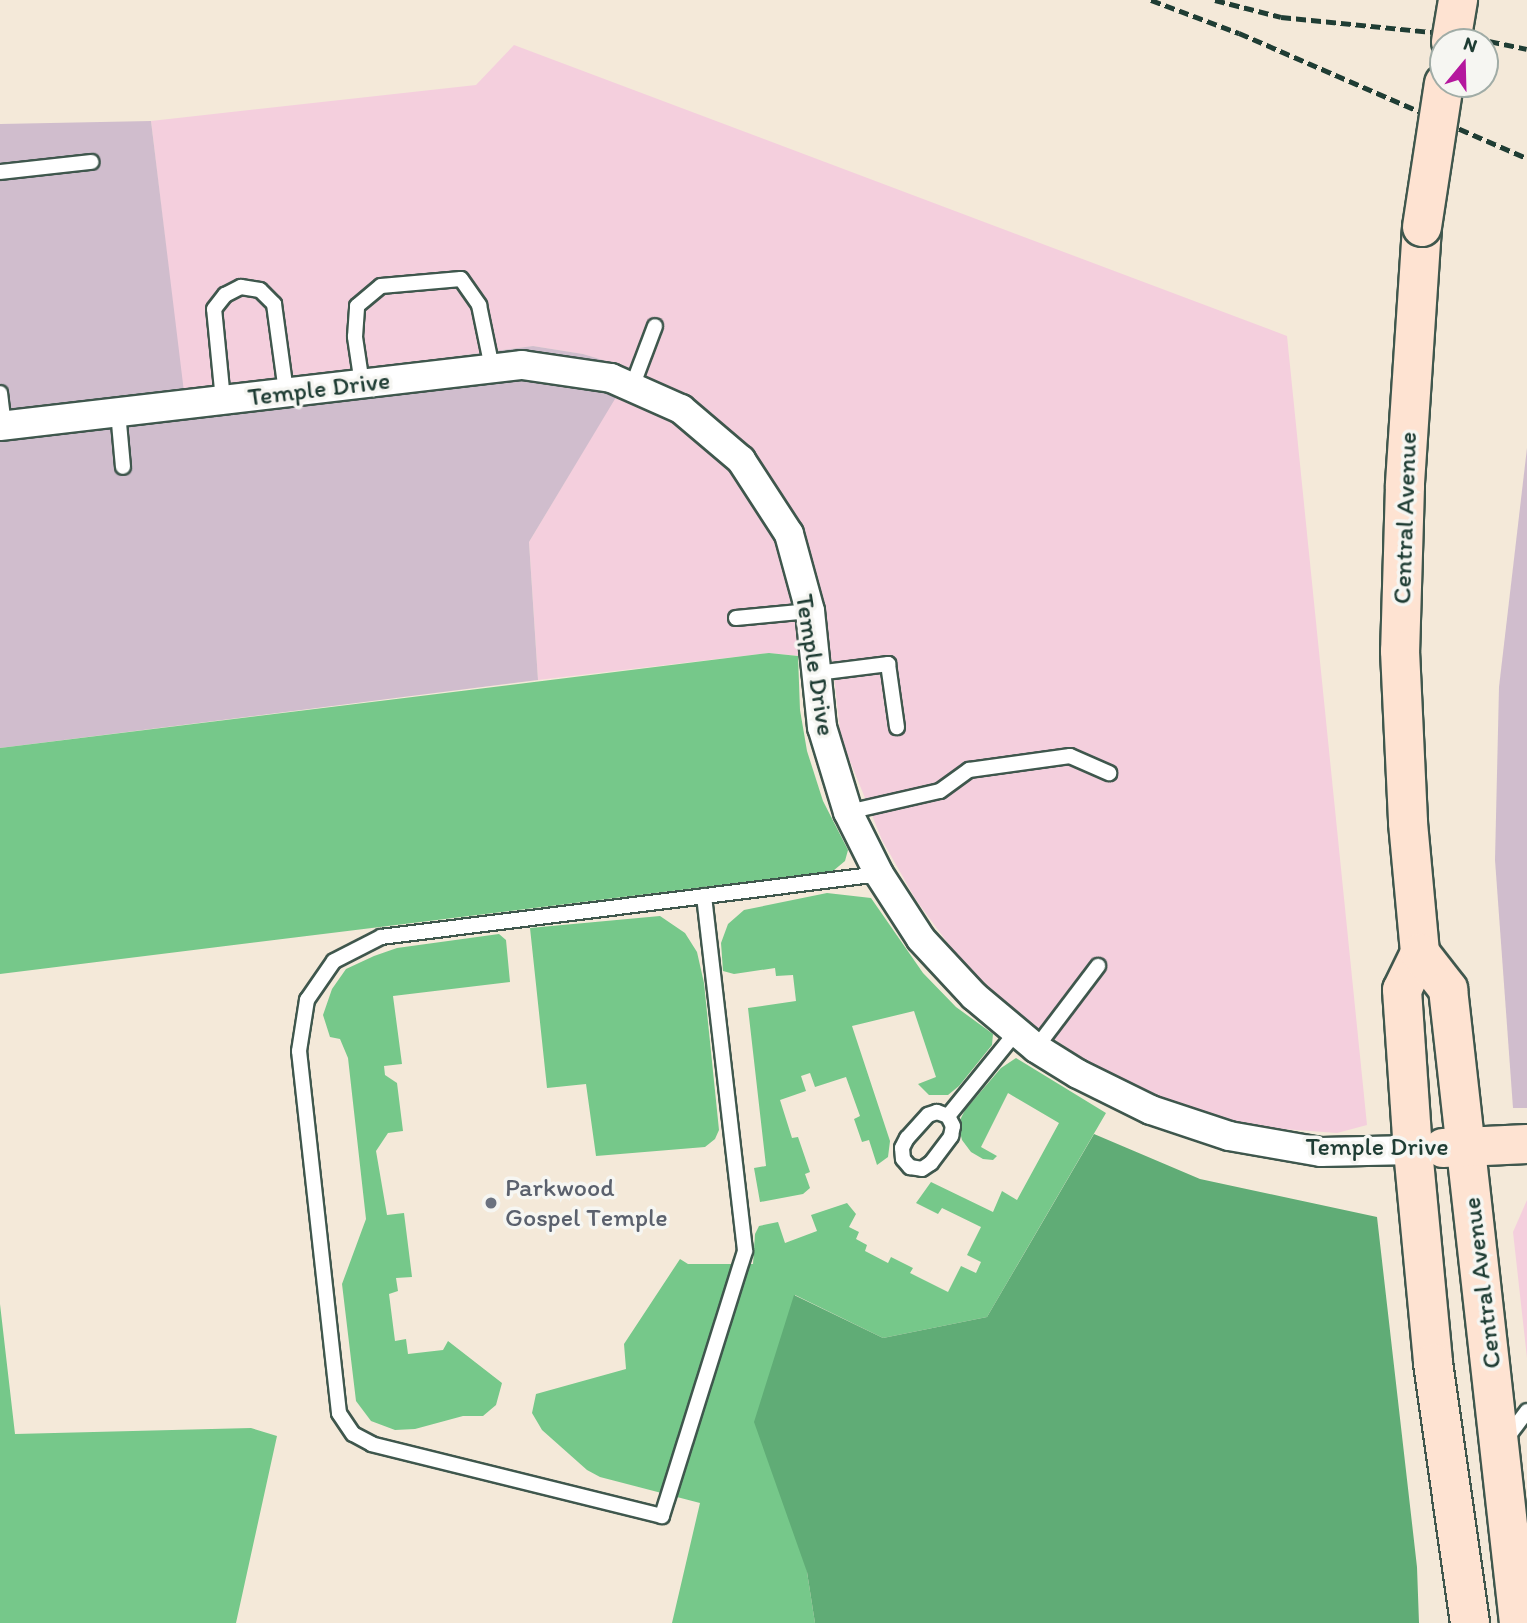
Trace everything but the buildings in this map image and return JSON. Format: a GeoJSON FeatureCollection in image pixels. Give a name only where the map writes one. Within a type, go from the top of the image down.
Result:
{"type":"FeatureCollection","features":[{"type":"Feature","properties":{"kind":"street"},"geometry":{"type":"LineString","coordinates":[[1453,28],[1458,0]]}},
{"type":"Feature","properties":{"kind":"street","name":"Central Avenue"},"geometry":{"type":"LineString","coordinates":[[1442,98],[1422,227],[1407,460],[1400,650],[1408,823],[1420,953],[1402,990],[1413,1150],[1433,1363],[1470,1623]]}},
{"type":"Feature","properties":{"kind":"street","name":"Temple Drive"},"geometry":{"type":"LineString","coordinates":[[2,426],[522,365],[611,378],[681,409],[741,460],[789,534],[810,611],[822,727],[848,812],[879,873],[921,939],[974,996],[1027,1040],[1078,1074],[1151,1110],[1229,1136],[1321,1152],[1527,1144]]}},
{"type":"Feature","properties":{"kind":"street","name":"Central Avenue"},"geometry":{"type":"LineString","coordinates":[[1420,953],[1448,989],[1501,1446],[1518,1623]]}},
{"type":"Feature","properties":{"kind":"lane"},"geometry":{"type":"LineString","coordinates":[[0,172],[91,162]]}},
{"type":"Feature","properties":{"kind":"lane"},"geometry":{"type":"LineString","coordinates":[[362,384],[355,337],[357,306],[381,286],[461,279],[479,305],[492,368]]}},
{"type":"Feature","properties":{"kind":"lane"},"geometry":{"type":"LineString","coordinates":[[223,400],[214,309],[225,295],[242,287],[260,290],[274,304],[286,393]]}},
{"type":"Feature","properties":{"kind":"lane"},"geometry":{"type":"LineString","coordinates":[[632,387],[655,326]]}},
{"type":"Feature","properties":{"kind":"lane"},"geometry":{"type":"LineString","coordinates":[[0,393],[2,426]]}},
{"type":"Feature","properties":{"kind":"lane"},"geometry":{"type":"LineString","coordinates":[[118,412],[123,467]]}},
{"type":"Feature","properties":{"kind":"lane"},"geometry":{"type":"LineString","coordinates":[[736,618],[810,611]]}},
{"type":"Feature","properties":{"kind":"lane"},"geometry":{"type":"LineString","coordinates":[[817,673],[888,664],[897,727]]}},
{"type":"Feature","properties":{"kind":"lane"},"geometry":{"type":"LineString","coordinates":[[848,812],[940,791],[969,770],[1070,756],[1110,773]]}},
{"type":"Feature","properties":{"kind":"lane"},"geometry":{"type":"LineString","coordinates":[[704,896],[745,1251],[662,1516],[372,1444],[353,1434],[339,1413],[300,1061],[307,1000],[334,961],[381,937],[879,873]]}},
{"type":"Feature","properties":{"kind":"lane"},"geometry":{"type":"LineString","coordinates":[[948,1116],[1027,1040],[1098,966]]}},
{"type":"Feature","properties":{"kind":"lane"},"geometry":{"type":"LineString","coordinates":[[1501,1446],[1527,1411]]}},
{"type":"Feature","properties":{"kind":"shaded area"},"geometry":{"type":"Polygon","coordinates":[[[514,45],[1287,336],[1367,1125],[1337,1133],[1269,1128],[1201,1115],[1110,1076],[1028,1022],[961,961],[916,900],[882,840],[841,739],[832,659],[769,653],[538,680],[529,542],[632,369],[583,354],[533,346],[183,392],[151,121],[476,85],[514,45]]]}},
{"type":"Feature","properties":{"kind":"shaded area"},"geometry":{"type":"Polygon","coordinates":[[[151,121],[184,392],[533,346],[583,354],[633,369],[529,542],[538,680],[0,748],[0,124],[151,121]]]}},
{"type":"Feature","properties":{"kind":"shaded area"},"geometry":{"type":"Polygon","coordinates":[[[1527,448],[1527,1108],[1513,1108],[1495,860],[1499,687],[1527,448]]]}},
{"type":"Feature","properties":{"kind":"shaded area"},"geometry":{"type":"Polygon","coordinates":[[[1527,1200],[1527,1358],[1513,1232],[1527,1200]]]}},
{"type":"Feature","properties":{"kind":"green space"},"geometry":{"type":"Polygon","coordinates":[[[769,653],[798,656],[800,710],[807,751],[823,801],[848,850],[845,861],[833,871],[0,974],[0,748],[769,653]]]}},
{"type":"Feature","properties":{"kind":"green space"},"geometry":{"type":"Polygon","coordinates":[[[827,893],[871,898],[923,973],[956,1007],[993,1034],[992,1045],[959,1086],[948,1095],[929,1095],[918,1084],[936,1077],[914,1011],[852,1026],[890,1141],[888,1157],[877,1165],[869,1140],[862,1142],[854,1119],[860,1116],[846,1077],[815,1087],[810,1073],[801,1076],[806,1091],[780,1100],[792,1138],[798,1137],[810,1172],[805,1174],[810,1188],[803,1194],[760,1202],[754,1168],[766,1166],[748,1008],[796,1001],[793,975],[776,976],[775,968],[734,974],[723,971],[721,943],[728,924],[744,910],[827,893]]]}},
{"type":"Feature","properties":{"kind":"green space"},"geometry":{"type":"Polygon","coordinates":[[[660,916],[685,933],[697,952],[704,983],[719,1130],[715,1139],[705,1147],[596,1156],[586,1084],[547,1088],[530,928],[660,916]]]}},
{"type":"Feature","properties":{"kind":"green space"},"geometry":{"type":"Polygon","coordinates":[[[499,934],[506,940],[510,982],[393,996],[402,1064],[384,1066],[385,1075],[397,1083],[403,1131],[388,1133],[376,1151],[387,1215],[404,1213],[412,1277],[396,1278],[398,1291],[389,1294],[395,1341],[406,1339],[408,1354],[443,1350],[448,1341],[502,1383],[496,1405],[483,1416],[463,1416],[415,1429],[395,1430],[371,1421],[356,1401],[342,1284],[366,1219],[348,1058],[340,1039],[330,1037],[323,1015],[332,989],[346,969],[374,956],[397,948],[499,934]]]}},
{"type":"Feature","properties":{"kind":"green space"},"geometry":{"type":"Polygon","coordinates":[[[1016,1058],[1106,1113],[987,1317],[883,1338],[795,1295],[807,1572],[815,1623],[672,1623],[700,1503],[600,1477],[587,1470],[542,1430],[532,1413],[536,1394],[626,1369],[624,1344],[680,1259],[688,1264],[753,1264],[755,1234],[759,1226],[778,1222],[785,1243],[817,1231],[811,1215],[847,1203],[856,1214],[849,1227],[859,1232],[856,1239],[867,1245],[865,1251],[888,1263],[891,1257],[913,1268],[910,1273],[948,1292],[961,1266],[976,1273],[981,1262],[967,1255],[981,1227],[942,1208],[938,1214],[916,1203],[931,1182],[993,1212],[1002,1191],[1017,1200],[1059,1123],[1008,1093],[981,1147],[997,1156],[993,1160],[983,1159],[971,1152],[962,1140],[958,1124],[965,1110],[1001,1068],[1016,1058]]]}},
{"type":"Feature","properties":{"kind":"green space"},"geometry":{"type":"Polygon","coordinates":[[[1094,1134],[1200,1179],[1377,1217],[1417,1567],[1419,1623],[815,1623],[807,1572],[754,1422],[794,1295],[883,1338],[987,1317],[1094,1134]]]}},
{"type":"Feature","properties":{"kind":"green space"},"geometry":{"type":"Polygon","coordinates":[[[0,1304],[15,1434],[251,1428],[277,1436],[236,1623],[0,1623],[0,1304]]]}},
{"type":"Feature","properties":{"kind":"railway"},"geometry":{"type":"LineString","coordinates":[[1151,0],[1239,33],[1527,158]]}},
{"type":"Feature","properties":{"kind":"railway"},"geometry":{"type":"LineString","coordinates":[[1215,0],[1281,17],[1460,35],[1527,49]]}},
{"type":"Feature","properties":{"kind":"place","name":"Parkwood Gospel Temple"},"geometry":{"type":"Point","coordinates":[491,1203]}}]}
